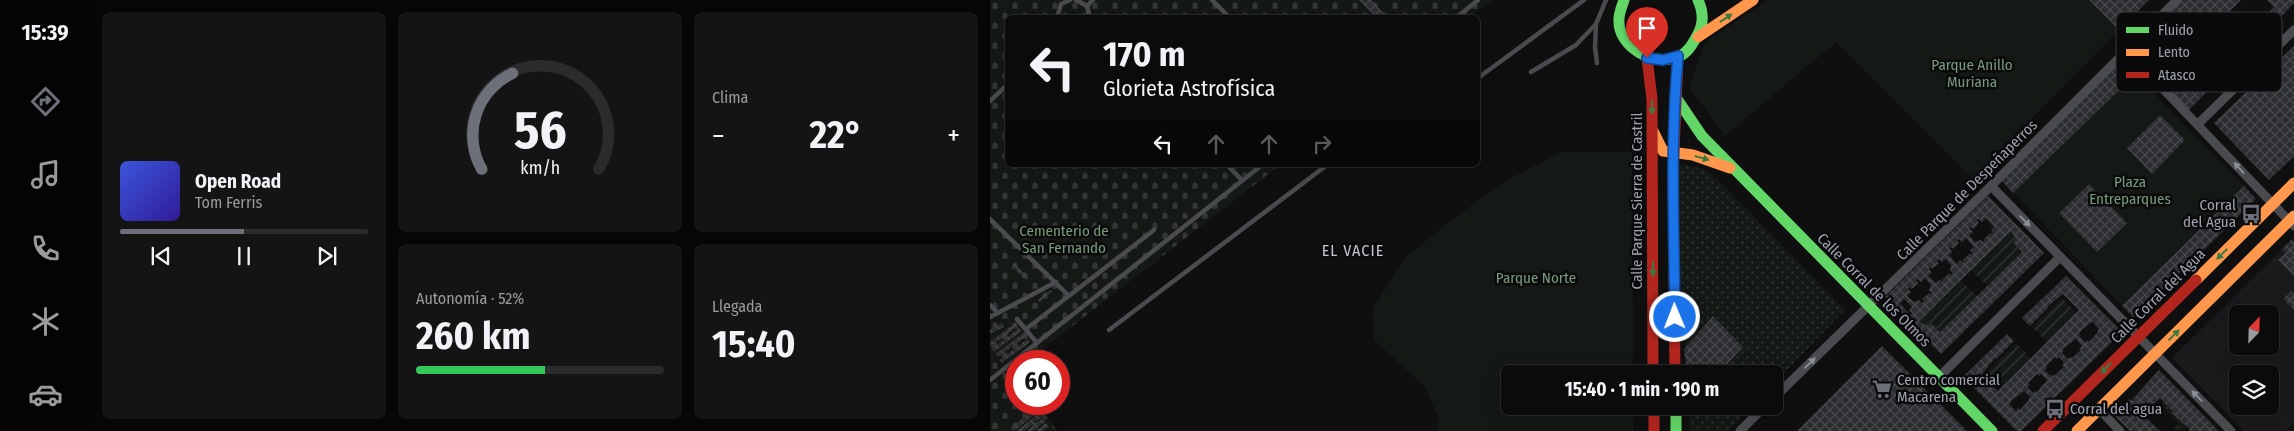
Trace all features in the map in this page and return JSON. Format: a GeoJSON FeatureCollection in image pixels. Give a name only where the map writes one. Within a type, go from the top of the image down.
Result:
{"type":"FeatureCollection","features":[{"type":"Feature","properties":{"kind":"street"},"geometry":{"type":"LineString","coordinates":[[1624,0],[1619,9],[1620,32],[1627,44],[1647,58],[1663,60],[1678,56],[1690,48],[1698,37],[1753,0]]}},
{"type":"Feature","properties":{"kind":"street"},"geometry":{"type":"LineString","coordinates":[[1698,0],[1702,21],[1698,37]]}},
{"type":"Feature","properties":{"kind":"street","name":"Calle Parque de Despeñaperros"},"geometry":{"type":"LineString","coordinates":[[2165,12],[2177,0]]}},
{"type":"Feature","properties":{"kind":"street"},"geometry":{"type":"LineString","coordinates":[[2282,42],[2294,30]]}},
{"type":"Feature","properties":{"kind":"street"},"geometry":{"type":"LineString","coordinates":[[1675,365],[1674,153],[1678,56]]}},
{"type":"Feature","properties":{"kind":"street","name":"Calle Parque Sierra de Castril"},"geometry":{"type":"LineString","coordinates":[[1647,58],[1652,99],[1653,365]]}},
{"type":"Feature","properties":{"kind":"street","name":"Calle Parque de Despeñaperros"},"geometry":{"type":"LineString","coordinates":[[1783,389],[2116,62]]}},
{"type":"Feature","properties":{"kind":"street"},"geometry":{"type":"LineString","coordinates":[[2077,431],[2292,221],[2272,204],[2167,92]]}},
{"type":"Feature","properties":{"kind":"street"},"geometry":{"type":"LineString","coordinates":[[2198,124],[2231,92]]}},
{"type":"Feature","properties":{"kind":"street","name":"Calle Corral de los Olmos"},"geometry":{"type":"LineString","coordinates":[[1675,96],[1702,136],[1992,431]]}},
{"type":"Feature","properties":{"kind":"street"},"geometry":{"type":"LineString","coordinates":[[1652,127],[1656,140],[1663,151],[1694,155],[1735,170]]}},
{"type":"Feature","properties":{"kind":"street","name":"Calle Corral del Agua"},"geometry":{"type":"LineString","coordinates":[[2043,431],[2294,183]]}},
{"type":"Feature","properties":{"kind":"street"},"geometry":{"type":"LineString","coordinates":[[1991,186],[2231,431]]}},
{"type":"Feature","properties":{"kind":"street"},"geometry":{"type":"LineString","coordinates":[[1939,377],[2060,257]]}},
{"type":"Feature","properties":{"kind":"street"},"geometry":{"type":"LineString","coordinates":[[2099,409],[2120,431]]}},
{"type":"Feature","properties":{"kind":"street"},"geometry":{"type":"LineString","coordinates":[[1654,415],[1654,431]]}},
{"type":"Feature","properties":{"kind":"street"},"geometry":{"type":"LineString","coordinates":[[1676,415],[1676,431]]}},
{"type":"Feature","properties":{"kind":"street"},"geometry":{"type":"LineString","coordinates":[[1740,431],[1756,415]]}},
{"type":"Feature","properties":{"kind":"lane"},"geometry":{"type":"LineString","coordinates":[[1057,0],[1061,4]]}},
{"type":"Feature","properties":{"kind":"lane"},"geometry":{"type":"LineString","coordinates":[[1061,4],[1070,0]]}},
{"type":"Feature","properties":{"kind":"lane"},"geometry":{"type":"LineString","coordinates":[[1076,0],[1087,6],[1089,15]]}},
{"type":"Feature","properties":{"kind":"lane"},"geometry":{"type":"LineString","coordinates":[[1087,6],[1093,0]]}},
{"type":"Feature","properties":{"kind":"lane"},"geometry":{"type":"LineString","coordinates":[[1212,0],[1227,15]]}},
{"type":"Feature","properties":{"kind":"lane"},"geometry":{"type":"LineString","coordinates":[[1460,15],[1478,0]]}},
{"type":"Feature","properties":{"kind":"lane"},"geometry":{"type":"LineString","coordinates":[[1480,77],[1584,0]]}},
{"type":"Feature","properties":{"kind":"lane"},"geometry":{"type":"LineString","coordinates":[[1597,63],[1595,47],[1596,24],[1606,0]]}},
{"type":"Feature","properties":{"kind":"lane"},"geometry":{"type":"LineString","coordinates":[[1058,15],[1061,4]]}},
{"type":"Feature","properties":{"kind":"lane"},"geometry":{"type":"LineString","coordinates":[[1531,72],[1576,45],[1596,24]]}},
{"type":"Feature","properties":{"kind":"lane"},"geometry":{"type":"LineString","coordinates":[[990,101],[1005,87]]}},
{"type":"Feature","properties":{"kind":"lane"},"geometry":{"type":"LineString","coordinates":[[1229,167],[1242,180]]}},
{"type":"Feature","properties":{"kind":"lane"},"geometry":{"type":"LineString","coordinates":[[990,380],[1259,167]]}},
{"type":"Feature","properties":{"kind":"lane"},"geometry":{"type":"LineString","coordinates":[[1109,330],[1324,167]]}},
{"type":"Feature","properties":{"kind":"lane"},"geometry":{"type":"LineString","coordinates":[[990,219],[1068,295]]}},
{"type":"Feature","properties":{"kind":"lane"},"geometry":{"type":"LineString","coordinates":[[1026,329],[1154,230]]}},
{"type":"Feature","properties":{"kind":"lane"},"geometry":{"type":"LineString","coordinates":[[990,317],[1056,282]]}},
{"type":"Feature","properties":{"kind":"lane"},"geometry":{"type":"LineString","coordinates":[[990,305],[998,313]]}},
{"type":"Feature","properties":{"kind":"lane"},"geometry":{"type":"LineString","coordinates":[[1018,319],[1037,343]]}},
{"type":"Feature","properties":{"kind":"shaded area"},"geometry":{"type":"Polygon","coordinates":[[[2292,239],[2294,242],[2294,423],[2286,431],[2244,431],[2172,358],[2292,239]]]}},
{"type":"Feature","properties":{"kind":"green space","name":"Cementerio de San Fernando"},"geometry":{"type":"Polygon","coordinates":[[[990,0],[1492,0],[1474,15],[1005,15],[1005,167],[1277,167],[1041,350],[1005,350],[1005,415],[1046,415],[1057,431],[990,431],[990,0]]]}},
{"type":"Feature","properties":{"kind":"green space","name":"Parque Anillo Muriana"},"geometry":{"type":"Polygon","coordinates":[[[1768,0],[2088,0],[2116,27],[2116,33],[1972,179],[1836,42],[1725,136],[1689,87],[1705,42],[1768,0]]]}},
{"type":"Feature","properties":{"kind":"green space","name":"Plaza Entreparques"},"geometry":{"type":"Polygon","coordinates":[[[2116,66],[2116,92],[2153,92],[2256,199],[2134,318],[2000,179],[2116,66]]]}},
{"type":"Feature","properties":{"kind":"green space","name":"Parque Norte"},"geometry":{"type":"Polygon","coordinates":[[[1561,152],[1632,152],[1633,365],[1501,365],[1501,415],[1633,415],[1633,431],[1437,431],[1439,419],[1425,387],[1374,340],[1373,308],[1407,256],[1454,218],[1507,180],[1561,152]]]}},
{"type":"Feature","properties":{"kind":"green space"},"geometry":{"type":"Polygon","coordinates":[[[1686,165],[1704,169],[1718,180],[1845,310],[1783,374],[1783,365],[1686,365],[1674,166],[1686,165]]]}},
{"type":"Feature","properties":{"kind":"green space"},"geometry":{"type":"Polygon","coordinates":[[[2011,231],[2016,239],[2013,242],[2022,252],[1988,286],[1971,270],[2011,231]]]}},
{"type":"Feature","properties":{"kind":"green space"},"geometry":{"type":"Polygon","coordinates":[[[1961,281],[1977,296],[1940,332],[1931,323],[1927,326],[1919,321],[1961,281]]]}},
{"type":"Feature","properties":{"kind":"green space"},"geometry":{"type":"Polygon","coordinates":[[[2062,298],[2076,313],[2047,342],[2032,327],[2062,298]]]}},
{"type":"Feature","properties":{"kind":"green space"},"geometry":{"type":"Polygon","coordinates":[[[2016,343],[2031,358],[2001,388],[1986,373],[2016,343]]]}},
{"type":"Feature","properties":{"kind":"green space"},"geometry":{"type":"Polygon","coordinates":[[[2163,401],[2172,413],[2187,426],[2183,431],[2177,431],[2173,428],[2178,423],[2163,408],[2163,401]]]}},
{"type":"Feature","properties":{"kind":"green space"},"geometry":{"type":"Polygon","coordinates":[[[1690,415],[1743,415],[1728,431],[1689,431],[1690,415]]]}},
{"type":"Feature","properties":{"kind":"building"},"geometry":{"type":"Polygon","coordinates":[[[1359,0],[1371,0],[1385,15],[1374,15],[1359,0]]]}},
{"type":"Feature","properties":{"kind":"building"},"geometry":{"type":"Polygon","coordinates":[[[2089,0],[2149,0],[2137,12],[2116,12],[2116,27],[2089,0]]]}},
{"type":"Feature","properties":{"kind":"building"},"geometry":{"type":"Polygon","coordinates":[[[2180,0],[2241,0],[2229,12],[2168,12],[2180,0]]]}},
{"type":"Feature","properties":{"kind":"building"},"geometry":{"type":"Polygon","coordinates":[[[2267,0],[2294,0],[2294,3],[2282,16],[2282,12],[2269,12],[2274,7],[2267,0]]]}},
{"type":"Feature","properties":{"kind":"building"},"geometry":{"type":"Polygon","coordinates":[[[2294,46],[2294,156],[2269,180],[2214,123],[2246,92],[2282,92],[2282,58],[2294,46]]]}},
{"type":"Feature","properties":{"kind":"building"},"geometry":{"type":"Polygon","coordinates":[[[2116,66],[2117,92],[2013,193],[2000,179],[2116,66]]]}},
{"type":"Feature","properties":{"kind":"building"},"geometry":{"type":"Polygon","coordinates":[[[2171,92],[2207,92],[2189,110],[2171,92]]]}},
{"type":"Feature","properties":{"kind":"building"},"geometry":{"type":"Polygon","coordinates":[[[2160,115],[2185,140],[2152,174],[2127,148],[2160,115]]]}},
{"type":"Feature","properties":{"kind":"building"},"geometry":{"type":"Polygon","coordinates":[[[2089,184],[2127,223],[2097,252],[2059,213],[2089,184]]]}},
{"type":"Feature","properties":{"kind":"building"},"geometry":{"type":"Polygon","coordinates":[[[2244,186],[2256,199],[2134,318],[2122,306],[2244,186]]]}},
{"type":"Feature","properties":{"kind":"building"},"geometry":{"type":"Polygon","coordinates":[[[1988,196],[2044,253],[1941,354],[1885,297],[1988,196]],[[1986,218],[1982,222],[1979,219],[1977,220],[1979,223],[1973,229],[1969,228],[1973,232],[1969,235],[1975,242],[1981,240],[1984,243],[1984,239],[1990,233],[1994,234],[1991,230],[1994,227],[1986,218]],[[2011,231],[1919,321],[1927,326],[1931,323],[1940,332],[2022,252],[2013,242],[2016,239],[2011,231]],[[1966,238],[1962,242],[1959,239],[1957,240],[1959,243],[1953,249],[1949,248],[1952,252],[1949,255],[1957,264],[1960,260],[1963,263],[1963,260],[1970,253],[1972,255],[1973,253],[1970,250],[1974,247],[1966,238]],[[1939,259],[1937,261],[1939,263],[1932,269],[1931,267],[1929,269],[1932,273],[1928,276],[1936,283],[1940,280],[1943,283],[1942,280],[1949,273],[1951,275],[1953,273],[1950,270],[1951,265],[1946,259],[1942,262],[1939,259]],[[1925,278],[1921,282],[1918,279],[1916,280],[1918,283],[1912,289],[1910,287],[1908,289],[1911,292],[1907,296],[1914,302],[1919,300],[1922,303],[1924,301],[1922,299],[1929,293],[1932,293],[1929,290],[1931,285],[1925,278]],[[1904,299],[1900,303],[1910,315],[1912,313],[1909,310],[1912,307],[1904,299]]]}},
{"type":"Feature","properties":{"kind":"building"},"geometry":{"type":"Polygon","coordinates":[[[2292,239],[2294,242],[2294,276],[2278,260],[2286,253],[2282,249],[2292,239]]]}},
{"type":"Feature","properties":{"kind":"building"},"geometry":{"type":"Polygon","coordinates":[[[1015,264],[1028,278],[1026,280],[1012,267],[1015,264]]]}},
{"type":"Feature","properties":{"kind":"building"},"geometry":{"type":"Polygon","coordinates":[[[2066,276],[2122,332],[2021,431],[2017,431],[1963,377],[2007,334],[2014,341],[1995,358],[1982,374],[1998,391],[2079,310],[2063,294],[2047,307],[2030,326],[2022,318],[2066,276]],[[2093,322],[2080,332],[2079,336],[2085,342],[2087,340],[2089,342],[2099,329],[2093,322]],[[2076,339],[2063,349],[2062,353],[2068,359],[2081,350],[2079,348],[2082,346],[2076,339]],[[2055,357],[2046,366],[2045,371],[2054,376],[2064,367],[2062,365],[2064,363],[2059,357],[2056,359],[2055,357]],[[2037,374],[2028,383],[2030,385],[2027,387],[2033,393],[2037,392],[2047,380],[2041,374],[2039,376],[2037,374]],[[2024,391],[2011,401],[2010,405],[2016,411],[2018,408],[2020,410],[2030,397],[2024,391]]]}},
{"type":"Feature","properties":{"kind":"building"},"geometry":{"type":"Polygon","coordinates":[[[1051,290],[1052,292],[1039,302],[1038,300],[1051,290]]]}},
{"type":"Feature","properties":{"kind":"building"},"geometry":{"type":"Polygon","coordinates":[[[2291,291],[2294,294],[2294,310],[2283,299],[2291,291]]]}},
{"type":"Feature","properties":{"kind":"building"},"geometry":{"type":"Polygon","coordinates":[[[1713,316],[1743,347],[1726,365],[1686,365],[1684,349],[1713,316]]]}},
{"type":"Feature","properties":{"kind":"building"},"geometry":{"type":"Polygon","coordinates":[[[1002,323],[1004,327],[990,334],[990,330],[1002,323]]]}},
{"type":"Feature","properties":{"kind":"building"},"geometry":{"type":"Polygon","coordinates":[[[1015,323],[1017,326],[990,347],[990,342],[1015,323]]]}},
{"type":"Feature","properties":{"kind":"building"},"geometry":{"type":"Polygon","coordinates":[[[1019,328],[1021,331],[994,352],[992,349],[1019,328]]]}},
{"type":"Feature","properties":{"kind":"building"},"geometry":{"type":"Polygon","coordinates":[[[1023,333],[1026,336],[998,357],[996,354],[1023,333]]]}},
{"type":"Feature","properties":{"kind":"building"},"geometry":{"type":"Polygon","coordinates":[[[1027,339],[1030,342],[1019,350],[1013,350],[1027,339]]]}},
{"type":"Feature","properties":{"kind":"building","name":"Centro comercial Macarena"},"geometry":{"type":"Polygon","coordinates":[[[1882,346],[1967,431],[1797,431],[1882,346]]]}},
{"type":"Feature","properties":{"kind":"building"},"geometry":{"type":"Polygon","coordinates":[[[1005,356],[1005,361],[1002,363],[1000,360],[1005,356]]]}},
{"type":"Feature","properties":{"kind":"building"},"geometry":{"type":"Polygon","coordinates":[[[2159,370],[2219,431],[2189,431],[2190,429],[2172,413],[2160,398],[2143,415],[2160,431],[2130,431],[2114,415],[2130,399],[2131,401],[2159,370]]]}},
{"type":"Feature","properties":{"kind":"building"},"geometry":{"type":"Polygon","coordinates":[[[1027,415],[1034,415],[1014,431],[1011,428],[1027,415]]]}},
{"type":"Feature","properties":{"kind":"building"},"geometry":{"type":"Polygon","coordinates":[[[1037,415],[1042,417],[1024,431],[1017,431],[1037,415]]]}},
{"type":"Feature","properties":{"kind":"building"},"geometry":{"type":"Polygon","coordinates":[[[1043,418],[1046,421],[1033,431],[1027,431],[1043,418]]]}},
{"type":"Feature","properties":{"kind":"building"},"geometry":{"type":"Polygon","coordinates":[[[1046,423],[1049,426],[1043,431],[1036,431],[1046,423]]]}},
{"type":"Feature","properties":{"kind":"traffic: fast"},"geometry":{"type":"LineString","coordinates":[[1624,0],[1619,19],[1620,29],[1624,38],[1630,46],[1639,52],[1648,57],[1658,59],[1678,57],[1690,47],[1701,26],[1701,8],[1698,0]]}},
{"type":"Feature","properties":{"kind":"traffic: fast"},"geometry":{"type":"LineString","coordinates":[[1675,96],[1702,136],[1992,431]]}},
{"type":"Feature","properties":{"kind":"traffic: fast"},"geometry":{"type":"LineString","coordinates":[[1676,415],[1676,431]]}},
{"type":"Feature","properties":{"kind":"traffic: slow"},"geometry":{"type":"LineString","coordinates":[[1698,37],[1753,0]]}},
{"type":"Feature","properties":{"kind":"traffic: slow"},"geometry":{"type":"LineString","coordinates":[[1653,131],[1663,151],[1693,155],[1730,168]]}},
{"type":"Feature","properties":{"kind":"traffic: slow"},"geometry":{"type":"LineString","coordinates":[[2196,280],[2294,183]]}},
{"type":"Feature","properties":{"kind":"traffic: slow"},"geometry":{"type":"LineString","coordinates":[[2077,431],[2294,216]]}},
{"type":"Feature","properties":{"kind":"traffic: jam"},"geometry":{"type":"LineString","coordinates":[[1675,365],[1673,175],[1678,56]]}},
{"type":"Feature","properties":{"kind":"traffic: jam"},"geometry":{"type":"LineString","coordinates":[[1647,58],[1652,99],[1653,365]]}},
{"type":"Feature","properties":{"kind":"traffic: jam"},"geometry":{"type":"LineString","coordinates":[[2043,431],[2196,280]]}},
{"type":"Feature","properties":{"kind":"traffic: jam"},"geometry":{"type":"LineString","coordinates":[[1654,415],[1654,431]]}},
{"type":"Feature","properties":{"kind":"place","name":"Corral del Agua"},"geometry":{"type":"Point","coordinates":[2251,214]}},
{"type":"Feature","properties":{"kind":"place","name":"Centro comercial Macarena"},"geometry":{"type":"Point","coordinates":[1882,389]}},
{"type":"Feature","properties":{"kind":"place","name":"Corral del agua"},"geometry":{"type":"Point","coordinates":[2055,409]}},
{"type":"Feature","properties":{"kind":"district","name":"EL VACIE"},"geometry":{"type":"Point","coordinates":[1353,250]}},
{"type":"Feature","properties":{"kind":"route"},"geometry":{"type":"LineString","coordinates":[[1647,58],[1663,60],[1678,56],[1674,153],[1675,317]]}}]}
